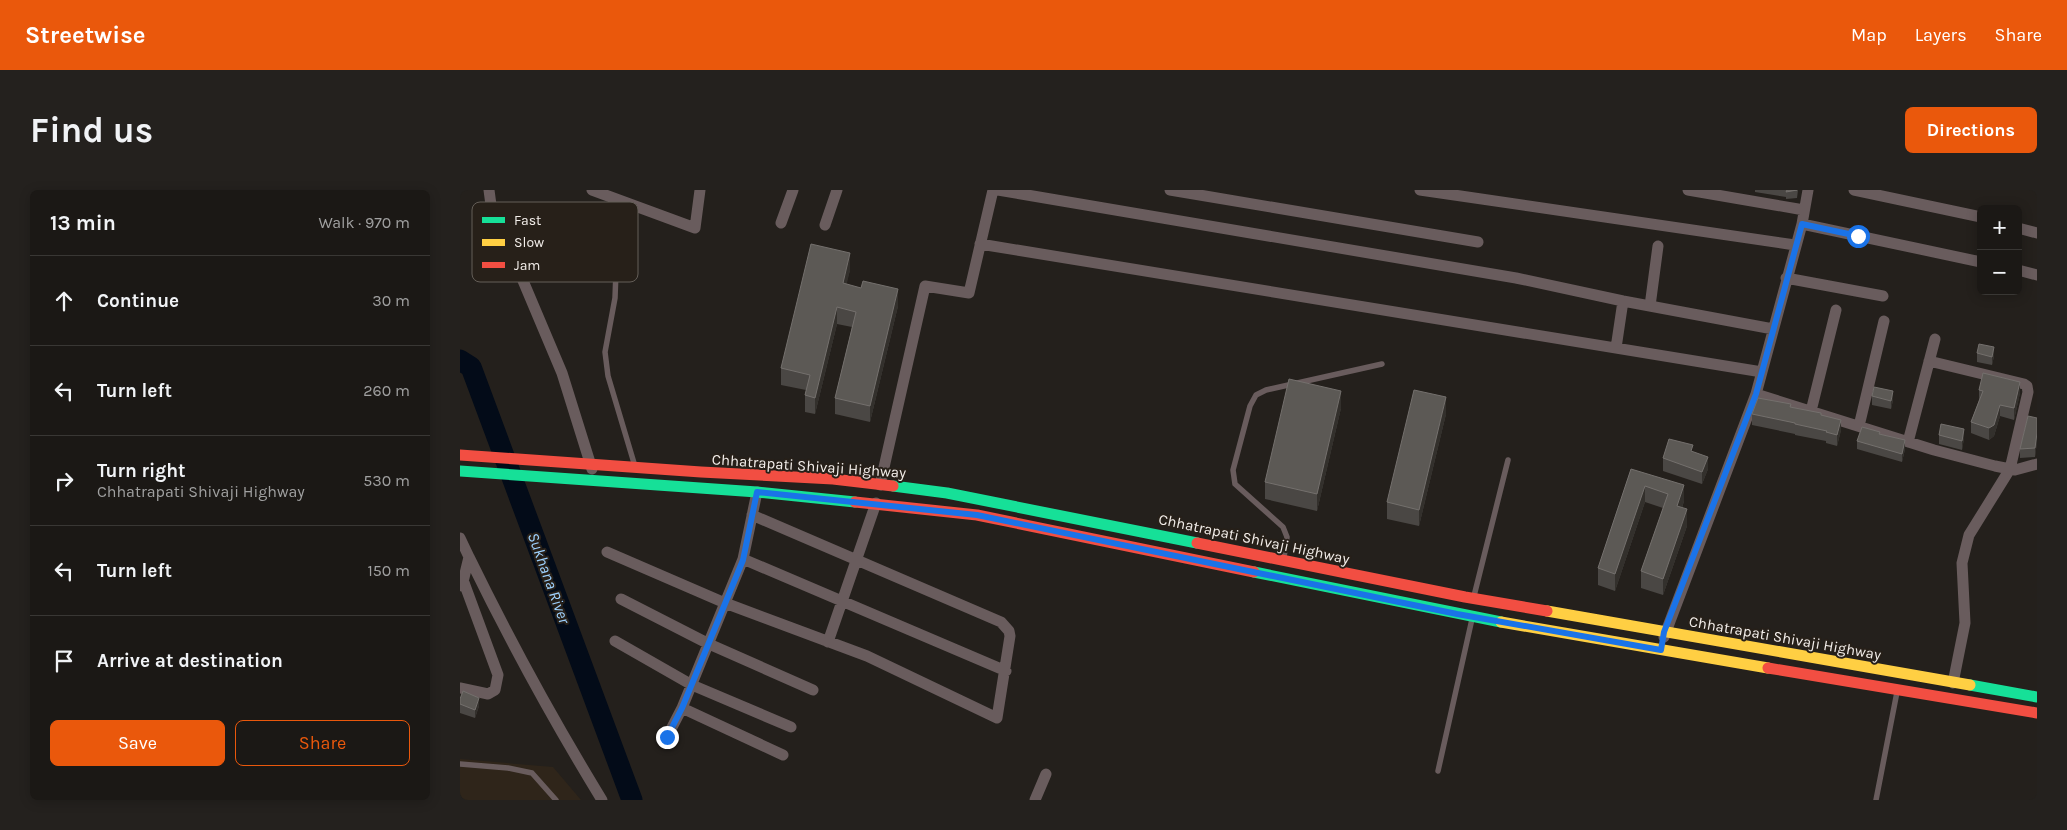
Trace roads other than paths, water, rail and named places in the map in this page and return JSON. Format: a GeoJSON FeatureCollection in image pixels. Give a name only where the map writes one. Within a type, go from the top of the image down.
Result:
{"type":"FeatureCollection","features":[{"type":"Feature","properties":{"kind":"main road","name":"Chhatrapati Shivaji Highway"},"geometry":{"type":"LineString","coordinates":[[460,455],[833,480],[947,493],[1474,599],[2037,697]]}},
{"type":"Feature","properties":{"kind":"main road","name":"Chhatrapati Shivaji Highway"},"geometry":{"type":"LineString","coordinates":[[460,471],[595,479],[757,492],[977,515],[1472,616],[1661,650],[2037,713]]}},
{"type":"Feature","properties":{"kind":"street"},"geometry":{"type":"LineString","coordinates":[[592,190],[625,202]]}},
{"type":"Feature","properties":{"kind":"street"},"geometry":{"type":"LineString","coordinates":[[638,207],[695,228],[700,190]]}},
{"type":"Feature","properties":{"kind":"street"},"geometry":{"type":"LineString","coordinates":[[781,223],[792,190]]}},
{"type":"Feature","properties":{"kind":"street"},"geometry":{"type":"LineString","coordinates":[[825,224],[837,190]]}},
{"type":"Feature","properties":{"kind":"street"},"geometry":{"type":"LineString","coordinates":[[880,485],[925,286],[969,293],[993,190]]}},
{"type":"Feature","properties":{"kind":"street"},"geometry":{"type":"LineString","coordinates":[[998,190],[1516,278],[1623,301],[1773,329]]}},
{"type":"Feature","properties":{"kind":"street"},"geometry":{"type":"LineString","coordinates":[[1170,190],[1478,242]]}},
{"type":"Feature","properties":{"kind":"street"},"geometry":{"type":"LineString","coordinates":[[1420,190],[1796,245]]}},
{"type":"Feature","properties":{"kind":"street"},"geometry":{"type":"LineString","coordinates":[[1688,190],[1804,210]]}},
{"type":"Feature","properties":{"kind":"street"},"geometry":{"type":"LineString","coordinates":[[1661,650],[1664,632],[1756,394],[1802,224],[1808,190]]}},
{"type":"Feature","properties":{"kind":"street"},"geometry":{"type":"LineString","coordinates":[[1854,190],[1977,216]]}},
{"type":"Feature","properties":{"kind":"street"},"geometry":{"type":"LineString","coordinates":[[1802,224],[1977,261]]}},
{"type":"Feature","properties":{"kind":"street"},"geometry":{"type":"LineString","coordinates":[[2022,229],[2037,233]]}},
{"type":"Feature","properties":{"kind":"street"},"geometry":{"type":"LineString","coordinates":[[980,244],[1762,372]]}},
{"type":"Feature","properties":{"kind":"street"},"geometry":{"type":"LineString","coordinates":[[1650,306],[1658,246]]}},
{"type":"Feature","properties":{"kind":"street"},"geometry":{"type":"LineString","coordinates":[[2022,271],[2037,275]]}},
{"type":"Feature","properties":{"kind":"street"},"geometry":{"type":"LineString","coordinates":[[1786,278],[1883,296]]}},
{"type":"Feature","properties":{"kind":"street"},"geometry":{"type":"LineString","coordinates":[[524,282],[562,373],[595,479]]}},
{"type":"Feature","properties":{"kind":"street"},"geometry":{"type":"LineString","coordinates":[[1616,348],[1623,301]]}},
{"type":"Feature","properties":{"kind":"street"},"geometry":{"type":"LineString","coordinates":[[1811,411],[1836,310]]}},
{"type":"Feature","properties":{"kind":"street"},"geometry":{"type":"LineString","coordinates":[[1859,426],[1884,321]]}},
{"type":"Feature","properties":{"kind":"street"},"geometry":{"type":"LineString","coordinates":[[1908,442],[1935,338]]}},
{"type":"Feature","properties":{"kind":"street"},"geometry":{"type":"LineString","coordinates":[[1929,361],[2024,384],[2027,386],[2028,392],[2010,469],[1969,536],[1964,554],[1962,562],[1965,623],[1953,683]]}},
{"type":"Feature","properties":{"kind":"street"},"geometry":{"type":"LineString","coordinates":[[1756,394],[1908,442],[2010,469],[2015,470],[2037,464]]}},
{"type":"Feature","properties":{"kind":"street"},"geometry":{"type":"LineString","coordinates":[[667,737],[692,685],[743,560],[757,492]]}},
{"type":"Feature","properties":{"kind":"street"},"geometry":{"type":"LineString","coordinates":[[828,642],[876,503]]}},
{"type":"Feature","properties":{"kind":"street"},"geometry":{"type":"LineString","coordinates":[[608,552],[725,604],[867,656],[997,718],[1006,671],[1010,636],[1009,630],[1000,622],[752,515]]}},
{"type":"Feature","properties":{"kind":"street"},"geometry":{"type":"LineString","coordinates":[[460,538],[510,642],[552,718],[602,800]]}},
{"type":"Feature","properties":{"kind":"street"},"geometry":{"type":"LineString","coordinates":[[460,593],[468,557]]}},
{"type":"Feature","properties":{"kind":"street"},"geometry":{"type":"LineString","coordinates":[[743,560],[1006,671]]}},
{"type":"Feature","properties":{"kind":"street"},"geometry":{"type":"LineString","coordinates":[[460,688],[488,694],[496,690],[498,683],[498,675],[463,580]]}},
{"type":"Feature","properties":{"kind":"street"},"geometry":{"type":"LineString","coordinates":[[621,599],[709,644],[813,690]]}},
{"type":"Feature","properties":{"kind":"street"},"geometry":{"type":"LineString","coordinates":[[616,641],[692,685],[791,727]]}},
{"type":"Feature","properties":{"kind":"street"},"geometry":{"type":"LineString","coordinates":[[682,708],[783,755]]}},
{"type":"Feature","properties":{"kind":"street"},"geometry":{"type":"LineString","coordinates":[[1039,798],[1046,774]]}},
{"type":"Feature","properties":{"kind":"lane"},"geometry":{"type":"LineString","coordinates":[[616,282],[615,298],[605,352],[608,376],[635,468]]}},
{"type":"Feature","properties":{"kind":"lane"},"geometry":{"type":"LineString","coordinates":[[1283,560],[1287,537],[1283,527],[1235,484],[1233,470],[1256,395],[1266,390],[1382,364]]}},
{"type":"Feature","properties":{"kind":"lane"},"geometry":{"type":"LineString","coordinates":[[1474,599],[1508,460]]}},
{"type":"Feature","properties":{"kind":"lane"},"geometry":{"type":"LineString","coordinates":[[1438,771],[1472,616]]}},
{"type":"Feature","properties":{"kind":"lane"},"geometry":{"type":"LineString","coordinates":[[1876,800],[1898,690]]}},
{"type":"Feature","properties":{"kind":"lane"},"geometry":{"type":"LineString","coordinates":[[460,764],[508,768],[532,773],[556,800]]}},
{"type":"Feature","properties":{"kind":"waterway","name":"Sukhana River"},"geometry":{"type":"LineString","coordinates":[[460,360],[471,367],[632,800]]}}]}
